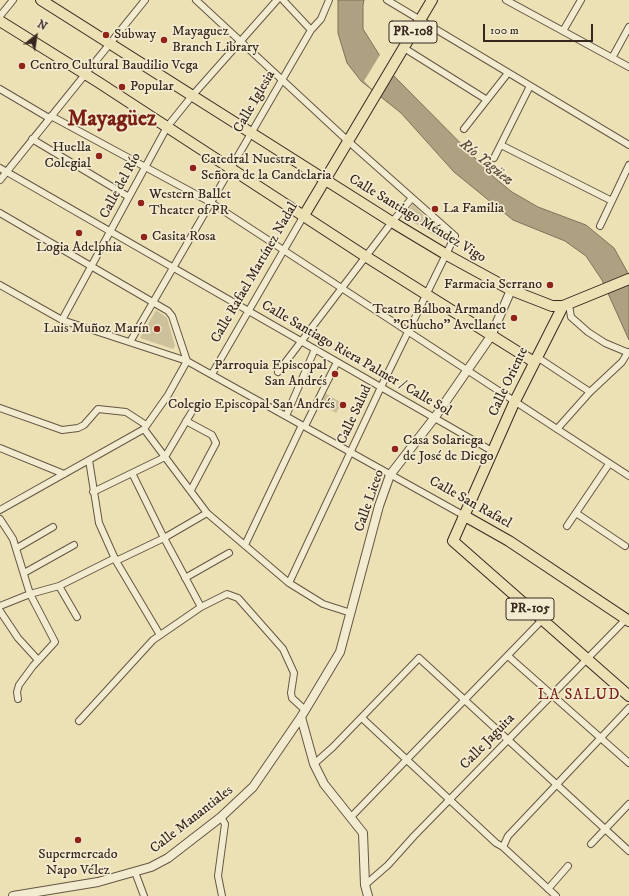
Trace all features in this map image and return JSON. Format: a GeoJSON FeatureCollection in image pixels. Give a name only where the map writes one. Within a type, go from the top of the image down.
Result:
{"type":"FeatureCollection","features":[{"type":"Feature","properties":{"kind":"main road","name":"Calle Santiago Méndez Vigo"},"geometry":{"type":"LineString","coordinates":[[40,0],[392,222],[447,255],[511,290],[552,306],[566,305]]}},
{"type":"Feature","properties":{"kind":"main road","name":"Calle Rafael Martínez Nadal"},"geometry":{"type":"LineString","coordinates":[[303,217],[432,0]]}},
{"type":"Feature","properties":{"kind":"main road"},"geometry":{"type":"LineString","coordinates":[[0,21],[167,127],[303,217],[427,294],[491,336],[535,359]]}},
{"type":"Feature","properties":{"kind":"main road"},"geometry":{"type":"LineString","coordinates":[[566,305],[629,279]]}},
{"type":"Feature","properties":{"kind":"main road","name":"Calle Oriente"},"geometry":{"type":"LineString","coordinates":[[463,515],[535,359],[566,305]]}},
{"type":"Feature","properties":{"kind":"main road","name":"Calle San Rafael"},"geometry":{"type":"LineString","coordinates":[[463,515],[509,541],[628,619]]}},
{"type":"Feature","properties":{"kind":"main road","name":"PR-105"},"geometry":{"type":"LineString","coordinates":[[463,515],[452,541],[629,696]]}},
{"type":"Feature","properties":{"kind":"street"},"geometry":{"type":"LineString","coordinates":[[0,16],[13,0]]}},
{"type":"Feature","properties":{"kind":"street"},"geometry":{"type":"LineString","coordinates":[[0,180],[145,0]]}},
{"type":"Feature","properties":{"kind":"street"},"geometry":{"type":"LineString","coordinates":[[196,0],[283,78],[412,198],[300,341],[278,372]]}},
{"type":"Feature","properties":{"kind":"street","name":"Calle del Río"},"geometry":{"type":"LineString","coordinates":[[62,320],[167,127],[192,96],[277,0]]}},
{"type":"Feature","properties":{"kind":"street"},"geometry":{"type":"LineString","coordinates":[[283,0],[311,30]]}},
{"type":"Feature","properties":{"kind":"street","name":"Calle Iglesia"},"geometry":{"type":"LineString","coordinates":[[130,342],[311,30],[321,19],[329,0]]}},
{"type":"Feature","properties":{"kind":"street"},"geometry":{"type":"LineString","coordinates":[[387,0],[629,145]]}},
{"type":"Feature","properties":{"kind":"street"},"geometry":{"type":"LineString","coordinates":[[506,0],[629,67]]}},
{"type":"Feature","properties":{"kind":"street"},"geometry":{"type":"LineString","coordinates":[[518,7],[522,0]]}},
{"type":"Feature","properties":{"kind":"street"},"geometry":{"type":"LineString","coordinates":[[563,31],[581,0]]}},
{"type":"Feature","properties":{"kind":"street"},"geometry":{"type":"LineString","coordinates":[[612,58],[629,28]]}},
{"type":"Feature","properties":{"kind":"street"},"geometry":{"type":"LineString","coordinates":[[404,48],[487,100]]}},
{"type":"Feature","properties":{"kind":"street"},"geometry":{"type":"LineString","coordinates":[[464,129],[508,73]]}},
{"type":"Feature","properties":{"kind":"street"},"geometry":{"type":"LineString","coordinates":[[494,158],[530,86]]}},
{"type":"Feature","properties":{"kind":"street"},"geometry":{"type":"LineString","coordinates":[[0,89],[210,202],[283,251],[468,370],[514,403],[558,429],[629,476]]}},
{"type":"Feature","properties":{"kind":"street"},"geometry":{"type":"LineString","coordinates":[[32,139],[130,197]]}},
{"type":"Feature","properties":{"kind":"street"},"geometry":{"type":"LineString","coordinates":[[501,145],[612,201]]}},
{"type":"Feature","properties":{"kind":"street"},"geometry":{"type":"LineString","coordinates":[[600,226],[629,165]]}},
{"type":"Feature","properties":{"kind":"street","name":"Calle Santiago Riera Palmer / Calle Sol"},"geometry":{"type":"LineString","coordinates":[[0,168],[173,266],[492,451]]}},
{"type":"Feature","properties":{"kind":"street","name":"Calle Salud"},"geometry":{"type":"LineString","coordinates":[[290,583],[381,387],[456,236],[412,198]]}},
{"type":"Feature","properties":{"kind":"street"},"geometry":{"type":"LineString","coordinates":[[0,213],[168,311],[172,316],[187,361],[165,400],[145,427],[0,510]]}},
{"type":"Feature","properties":{"kind":"street","name":"Calle Rafael Martínez Nadal"},"geometry":{"type":"LineString","coordinates":[[212,374],[303,217]]}},
{"type":"Feature","properties":{"kind":"street","name":"Calle San Rafael"},"geometry":{"type":"LineString","coordinates":[[0,284],[62,320],[187,361],[463,515]]}},
{"type":"Feature","properties":{"kind":"street","name":"Calle Liceo"},"geometry":{"type":"LineString","coordinates":[[303,714],[340,652],[379,506],[390,475],[435,418],[491,336],[511,290]]}},
{"type":"Feature","properties":{"kind":"street"},"geometry":{"type":"LineString","coordinates":[[558,429],[590,392],[622,362],[628,353],[605,344],[588,332],[571,317],[566,305]]}},
{"type":"Feature","properties":{"kind":"street"},"geometry":{"type":"LineString","coordinates":[[286,416],[315,349]]}},
{"type":"Feature","properties":{"kind":"street"},"geometry":{"type":"LineString","coordinates":[[535,359],[590,392]]}},
{"type":"Feature","properties":{"kind":"street"},"geometry":{"type":"LineString","coordinates":[[245,545],[303,425],[337,362]]}},
{"type":"Feature","properties":{"kind":"street"},"geometry":{"type":"LineString","coordinates":[[0,408],[62,430],[78,428],[84,425],[98,409],[126,412],[145,427],[165,457],[207,513],[290,583],[323,604],[351,613]]}},
{"type":"Feature","properties":{"kind":"street"},"geometry":{"type":"LineString","coordinates":[[93,492],[165,457],[194,408]]}},
{"type":"Feature","properties":{"kind":"street"},"geometry":{"type":"LineString","coordinates":[[186,421],[212,436],[216,443],[191,490]]}},
{"type":"Feature","properties":{"kind":"street"},"geometry":{"type":"LineString","coordinates":[[0,448],[64,474]]}},
{"type":"Feature","properties":{"kind":"street"},"geometry":{"type":"LineString","coordinates":[[89,460],[98,522],[115,560],[160,635]]}},
{"type":"Feature","properties":{"kind":"street"},"geometry":{"type":"LineString","coordinates":[[567,526],[609,464]]}},
{"type":"Feature","properties":{"kind":"street"},"geometry":{"type":"LineString","coordinates":[[132,473],[164,538],[201,607]]}},
{"type":"Feature","properties":{"kind":"street"},"geometry":{"type":"LineString","coordinates":[[0,606],[30,594],[59,586],[164,538],[207,513]]}},
{"type":"Feature","properties":{"kind":"street"},"geometry":{"type":"LineString","coordinates":[[576,513],[625,546]]}},
{"type":"Feature","properties":{"kind":"street"},"geometry":{"type":"LineString","coordinates":[[0,519],[17,548],[30,594],[55,642],[38,660],[19,685],[17,692],[18,699]]}},
{"type":"Feature","properties":{"kind":"street"},"geometry":{"type":"LineString","coordinates":[[17,548],[53,527]]}},
{"type":"Feature","properties":{"kind":"street"},"geometry":{"type":"LineString","coordinates":[[24,573],[74,545]]}},
{"type":"Feature","properties":{"kind":"street"},"geometry":{"type":"LineString","coordinates":[[185,578],[229,553]]}},
{"type":"Feature","properties":{"kind":"street"},"geometry":{"type":"LineString","coordinates":[[59,586],[77,617]]}},
{"type":"Feature","properties":{"kind":"street"},"geometry":{"type":"LineString","coordinates":[[79,721],[137,656],[160,635],[201,607],[227,594],[238,598],[287,656],[294,673],[291,693],[292,698],[303,714],[314,764],[331,794],[352,816],[364,833],[365,885],[368,896]]}},
{"type":"Feature","properties":{"kind":"street"},"geometry":{"type":"LineString","coordinates":[[0,611],[18,638],[38,660]]}},
{"type":"Feature","properties":{"kind":"street","name":"Calle Jaguita"},"geometry":{"type":"LineString","coordinates":[[365,885],[388,865],[586,659],[628,619]]}},
{"type":"Feature","properties":{"kind":"street"},"geometry":{"type":"LineString","coordinates":[[352,816],[542,620]]}},
{"type":"Feature","properties":{"kind":"street"},"geometry":{"type":"LineString","coordinates":[[508,656],[629,763]]}},
{"type":"Feature","properties":{"kind":"street"},"geometry":{"type":"LineString","coordinates":[[314,764],[362,718],[417,659],[422,659],[465,701],[629,850]]}},
{"type":"Feature","properties":{"kind":"street"},"geometry":{"type":"LineString","coordinates":[[503,847],[508,836],[629,708]]}},
{"type":"Feature","properties":{"kind":"street","name":"Calle Manantiales"},"geometry":{"type":"LineString","coordinates":[[13,896],[98,882],[135,872],[160,863],[221,817],[244,797],[262,776],[303,714]]}},
{"type":"Feature","properties":{"kind":"street"},"geometry":{"type":"LineString","coordinates":[[362,718],[449,800],[556,896]]}},
{"type":"Feature","properties":{"kind":"street"},"geometry":{"type":"LineString","coordinates":[[591,844],[629,804]]}},
{"type":"Feature","properties":{"kind":"street"},"geometry":{"type":"LineString","coordinates":[[221,817],[225,824],[218,876],[222,896]]}},
{"type":"Feature","properties":{"kind":"street"},"geometry":{"type":"LineString","coordinates":[[548,889],[568,866]]}},
{"type":"Feature","properties":{"kind":"street"},"geometry":{"type":"LineString","coordinates":[[135,872],[144,896]]}},
{"type":"Feature","properties":{"kind":"shaded area"},"geometry":{"type":"Polygon","coordinates":[[[338,0],[364,0],[363,29],[390,72],[495,178],[512,192],[538,207],[586,225],[614,248],[629,275],[629,340],[602,280],[586,256],[565,241],[513,220],[454,172],[401,113],[361,81],[347,63],[338,33],[338,0]]]}},
{"type":"Feature","properties":{"kind":"shaded area"},"geometry":{"type":"Polygon","coordinates":[[[413,204],[446,239],[444,241],[404,217],[413,204]]]}},
{"type":"Feature","properties":{"kind":"shaded area"},"geometry":{"type":"Polygon","coordinates":[[[156,310],[167,318],[175,346],[173,349],[140,338],[156,310]]]}},
{"type":"Feature","properties":{"kind":"shaded area"},"geometry":{"type":"Polygon","coordinates":[[[325,393],[342,403],[336,413],[319,403],[325,393]]]}},
{"type":"Feature","properties":{"kind":"pier"},"geometry":{"type":"Polygon","coordinates":[[[381,53],[392,70],[379,96],[364,81],[381,53]]]}},
{"type":"Feature","properties":{"kind":"place","name":"Subway"},"geometry":{"type":"Point","coordinates":[106,35]}},
{"type":"Feature","properties":{"kind":"place","name":"Mayaguez Branch Library"},"geometry":{"type":"Point","coordinates":[164,40]}},
{"type":"Feature","properties":{"kind":"place","name":"Centro Cultural Baudilio Vega"},"geometry":{"type":"Point","coordinates":[22,66]}},
{"type":"Feature","properties":{"kind":"place","name":"Popular"},"geometry":{"type":"Point","coordinates":[122,87]}},
{"type":"Feature","properties":{"kind":"place","name":"Huella Colegial"},"geometry":{"type":"Point","coordinates":[99,156]}},
{"type":"Feature","properties":{"kind":"place","name":"Catedral Nuestra Señora de la Candelaria"},"geometry":{"type":"Point","coordinates":[193,168]}},
{"type":"Feature","properties":{"kind":"place","name":"Western Ballet Theater of PR"},"geometry":{"type":"Point","coordinates":[141,203]}},
{"type":"Feature","properties":{"kind":"place","name":"La Familia"},"geometry":{"type":"Point","coordinates":[435,209]}},
{"type":"Feature","properties":{"kind":"place","name":"Logia Adelphia"},"geometry":{"type":"Point","coordinates":[79,233]}},
{"type":"Feature","properties":{"kind":"place","name":"Casita Rosa"},"geometry":{"type":"Point","coordinates":[144,237]}},
{"type":"Feature","properties":{"kind":"place","name":"Farmacia Serrano"},"geometry":{"type":"Point","coordinates":[550,285]}},
{"type":"Feature","properties":{"kind":"place","name":"Teatro Balboa Armando \"Chucho\" Avellanet"},"geometry":{"type":"Point","coordinates":[514,318]}},
{"type":"Feature","properties":{"kind":"place","name":"Luis Muñoz Marín"},"geometry":{"type":"Point","coordinates":[157,329]}},
{"type":"Feature","properties":{"kind":"place","name":"Parroquia Episcopal San Andrés"},"geometry":{"type":"Point","coordinates":[335,374]}},
{"type":"Feature","properties":{"kind":"place","name":"Colegio Episcopal San Andrés"},"geometry":{"type":"Point","coordinates":[343,405]}},
{"type":"Feature","properties":{"kind":"place","name":"Casa Solariega de José de Diego"},"geometry":{"type":"Point","coordinates":[395,449]}},
{"type":"Feature","properties":{"kind":"place","name":"Supermercado Napo Vélez"},"geometry":{"type":"Point","coordinates":[78,840]}},
{"type":"Feature","properties":{"kind":"district","name":"Mayagüez"},"geometry":{"type":"Point","coordinates":[112,120]}},
{"type":"Feature","properties":{"kind":"district","name":"LA SALUD"},"geometry":{"type":"Point","coordinates":[579,696]}},
{"type":"Feature","properties":{"kind":"water label","name":"Río Yagüez"},"geometry":{"type":"Point","coordinates":[486,163]}}]}
